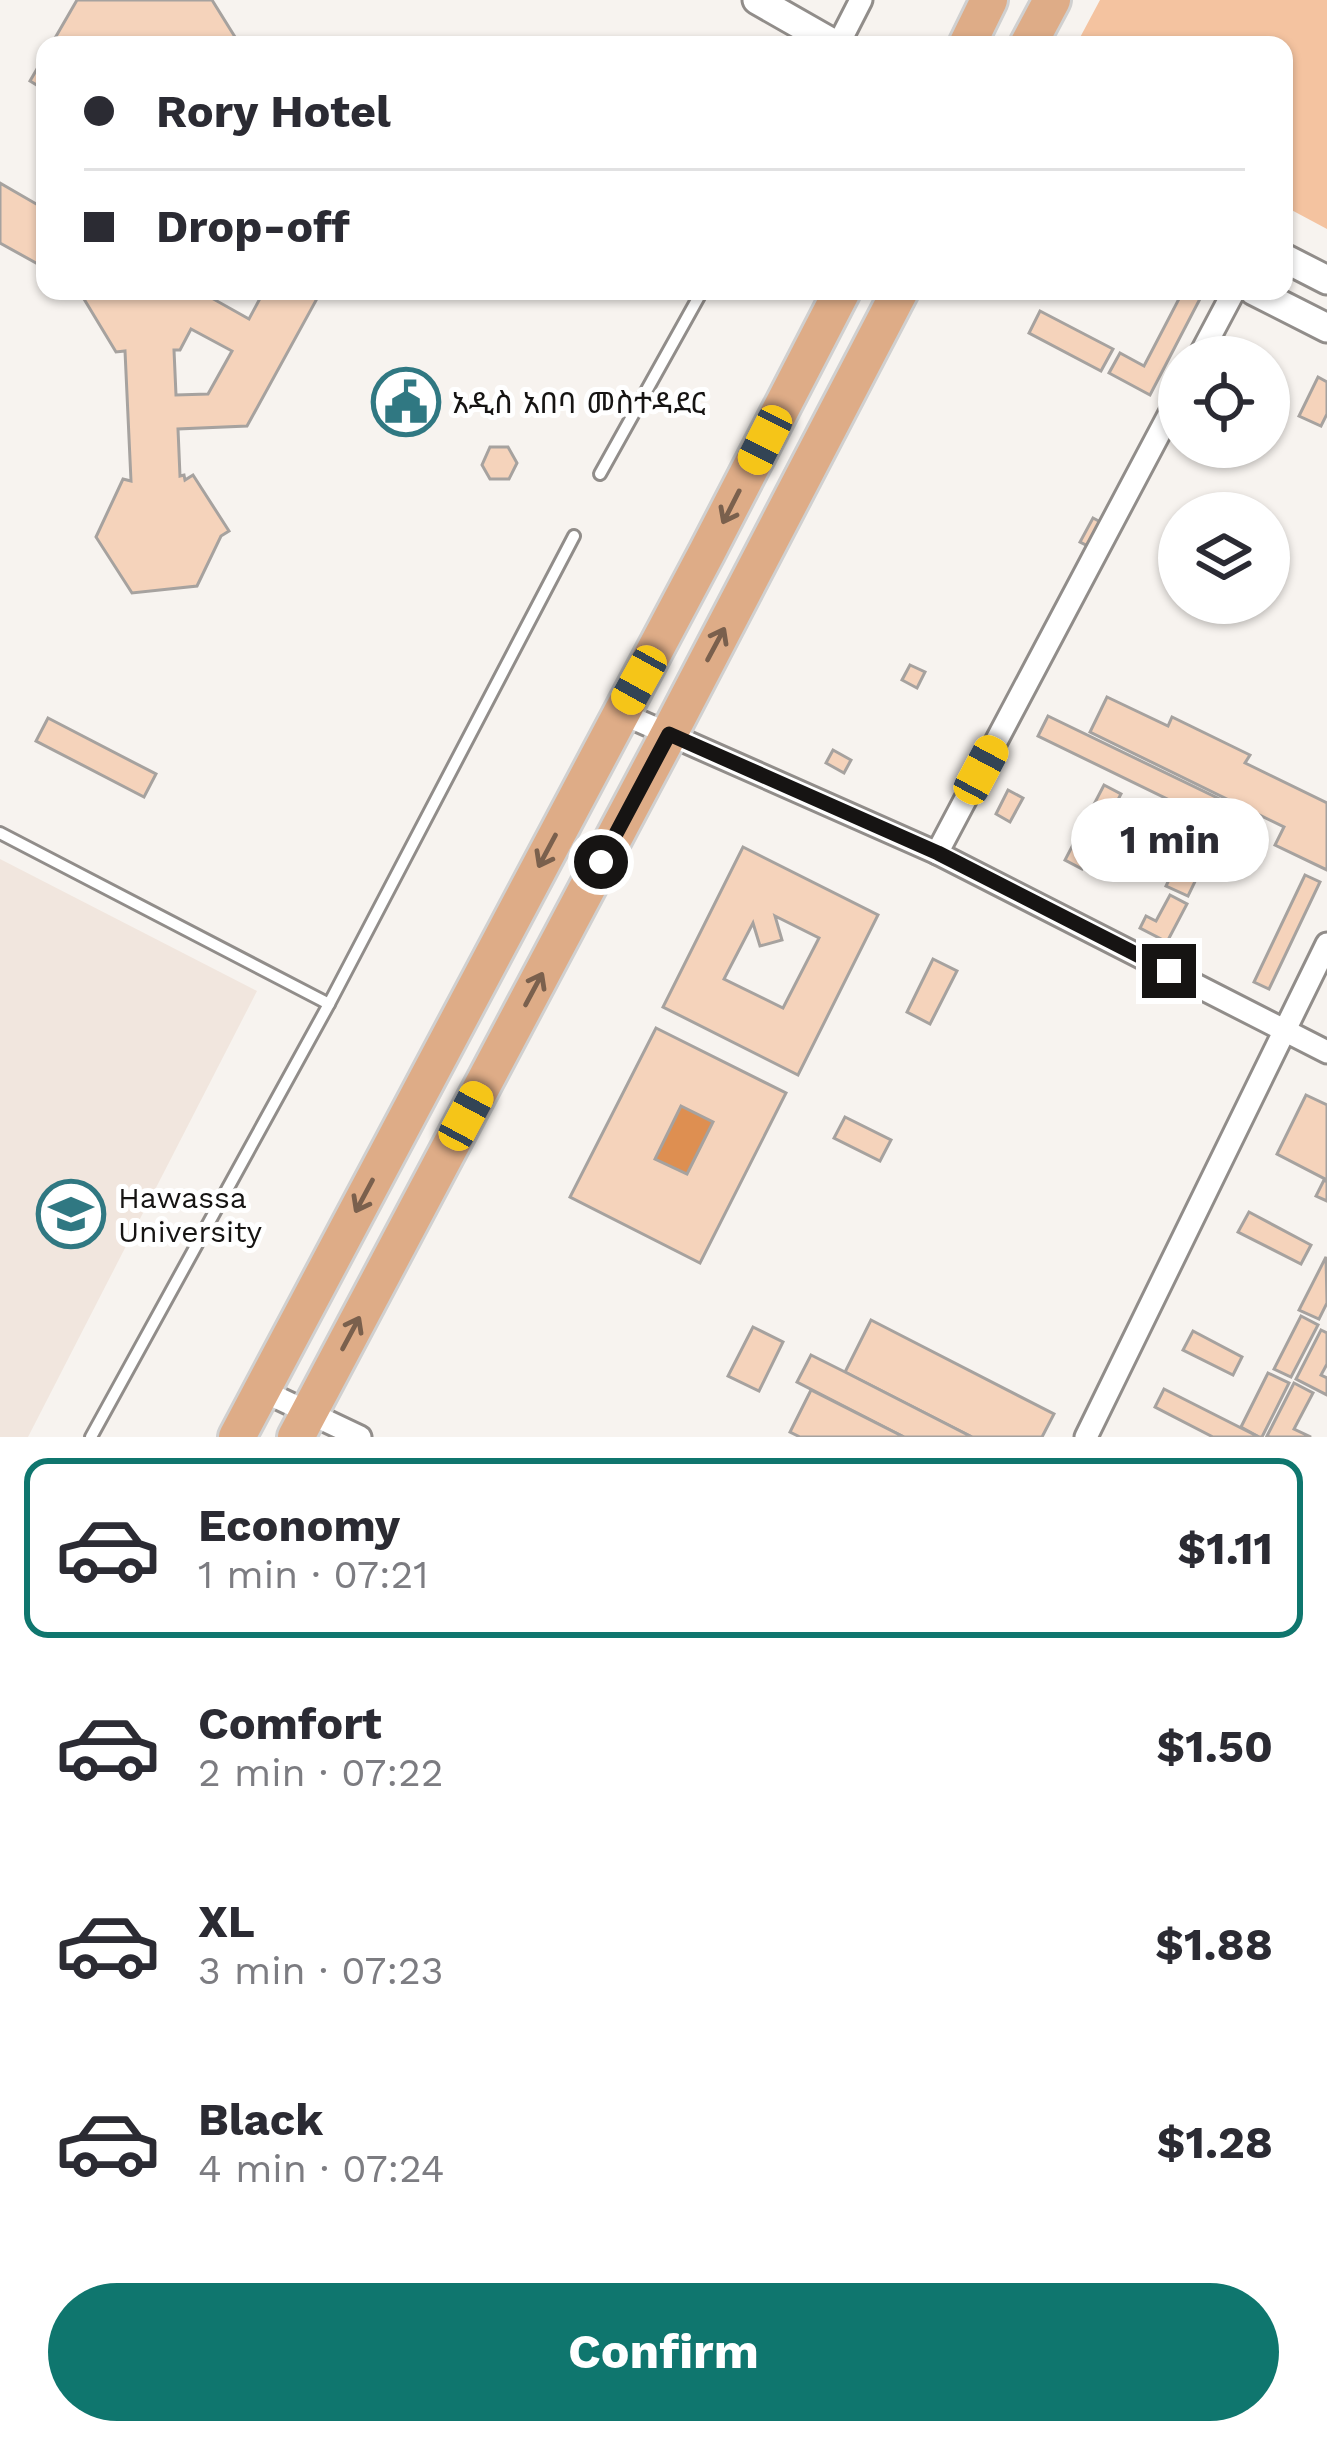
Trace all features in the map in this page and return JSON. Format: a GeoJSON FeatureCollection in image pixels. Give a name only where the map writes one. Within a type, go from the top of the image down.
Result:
{"type":"FeatureCollection","features":[{"type":"Feature","properties":{"kind":"highway"},"geometry":{"type":"LineString","coordinates":[[971,36],[989,0]]}},
{"type":"Feature","properties":{"kind":"highway"},"geometry":{"type":"LineString","coordinates":[[1033,36],[1052,0]]}},
{"type":"Feature","properties":{"kind":"highway"},"geometry":{"type":"LineString","coordinates":[[237,1437],[837,300]]}},
{"type":"Feature","properties":{"kind":"highway"},"geometry":{"type":"LineString","coordinates":[[302,1425],[895,300]]}},
{"type":"Feature","properties":{"kind":"street"},"geometry":{"type":"LineString","coordinates":[[757,0],[821,36]]}},
{"type":"Feature","properties":{"kind":"street"},"geometry":{"type":"LineString","coordinates":[[842,36],[861,0]]}},
{"type":"Feature","properties":{"kind":"street"},"geometry":{"type":"LineString","coordinates":[[1293,263],[1327,280]]}},
{"type":"Feature","properties":{"kind":"street"},"geometry":{"type":"LineString","coordinates":[[1210,336],[1229,300]]}},
{"type":"Feature","properties":{"kind":"street"},"geometry":{"type":"LineString","coordinates":[[1271,300],[1327,328]]}},
{"type":"Feature","properties":{"kind":"street"},"geometry":{"type":"LineString","coordinates":[[938,853],[1158,436]]}},
{"type":"Feature","properties":{"kind":"street"},"geometry":{"type":"LineString","coordinates":[[620,713],[938,853],[1327,1052]]}},
{"type":"Feature","properties":{"kind":"street"},"geometry":{"type":"LineString","coordinates":[[1086,1437],[1327,944]]}},
{"type":"Feature","properties":{"kind":"street"},"geometry":{"type":"LineString","coordinates":[[261,1390],[302,1425],[360,1437]]}},
{"type":"Feature","properties":{"kind":"lane"},"geometry":{"type":"LineString","coordinates":[[600,474],[697,300]]}},
{"type":"Feature","properties":{"kind":"lane"},"geometry":{"type":"LineString","coordinates":[[91,1437],[328,1004],[574,536]]}},
{"type":"Feature","properties":{"kind":"lane"},"geometry":{"type":"LineString","coordinates":[[0,833],[328,1004]]}},
{"type":"Feature","properties":{"kind":"shaded area"},"geometry":{"type":"Polygon","coordinates":[[[1100,0],[1327,0],[1327,229],[1293,211],[1293,36],[1081,36],[1100,0]]]}},
{"type":"Feature","properties":{"kind":"shaded area","name":"Hawassa University"},"geometry":{"type":"Polygon","coordinates":[[[0,859],[257,991],[28,1437],[0,1437],[0,859]]]}},
{"type":"Feature","properties":{"kind":"shaded area"},"geometry":{"type":"Polygon","coordinates":[[[681,1106],[713,1122],[687,1174],[655,1159],[681,1106]]]}},
{"type":"Feature","properties":{"kind":"building"},"geometry":{"type":"Polygon","coordinates":[[[77,0],[212,0],[234,36],[56,36],[77,0]]]}},
{"type":"Feature","properties":{"kind":"building"},"geometry":{"type":"Polygon","coordinates":[[[0,183],[36,204],[36,263],[0,243],[0,183]]]}},
{"type":"Feature","properties":{"kind":"building"},"geometry":{"type":"Polygon","coordinates":[[[85,300],[215,300],[249,319],[259,300],[316,300],[247,426],[178,429],[180,476],[185,480],[193,475],[229,531],[221,536],[197,586],[132,593],[96,537],[123,479],[131,481],[125,351],[116,352],[85,300]],[[191,329],[180,350],[174,350],[176,395],[208,394],[232,351],[191,329]]]}},
{"type":"Feature","properties":{"kind":"building"},"geometry":{"type":"Polygon","coordinates":[[[1178,300],[1199,300],[1181,336],[1160,336],[1178,300]]]}},
{"type":"Feature","properties":{"kind":"building"},"geometry":{"type":"Polygon","coordinates":[[[1040,311],[1113,349],[1101,371],[1029,333],[1040,311]]]}},
{"type":"Feature","properties":{"kind":"building"},"geometry":{"type":"Polygon","coordinates":[[[1158,339],[1158,380],[1150,395],[1109,373],[1120,353],[1144,366],[1158,339]]]}},
{"type":"Feature","properties":{"kind":"building"},"geometry":{"type":"Polygon","coordinates":[[[1318,377],[1327,382],[1327,414],[1321,426],[1299,416],[1318,377]]]}},
{"type":"Feature","properties":{"kind":"building"},"geometry":{"type":"Polygon","coordinates":[[[490,447],[508,447],[517,463],[509,479],[490,479],[482,465],[490,447]]]}},
{"type":"Feature","properties":{"kind":"building"},"geometry":{"type":"Polygon","coordinates":[[[1093,518],[1106,525],[1094,549],[1080,542],[1093,518]]]}},
{"type":"Feature","properties":{"kind":"building"},"geometry":{"type":"Polygon","coordinates":[[[910,665],[925,672],[917,688],[902,680],[910,665]]]}},
{"type":"Feature","properties":{"kind":"building"},"geometry":{"type":"Polygon","coordinates":[[[1107,697],[1168,726],[1172,717],[1250,755],[1245,763],[1327,803],[1327,870],[1275,845],[1284,827],[1090,732],[1107,697]]]}},
{"type":"Feature","properties":{"kind":"building"},"geometry":{"type":"Polygon","coordinates":[[[1048,716],[1232,805],[1188,896],[1166,886],[1200,815],[1038,736],[1048,716]]]}},
{"type":"Feature","properties":{"kind":"building"},"geometry":{"type":"Polygon","coordinates":[[[48,718],[156,774],[144,797],[36,741],[48,718]]]}},
{"type":"Feature","properties":{"kind":"building"},"geometry":{"type":"Polygon","coordinates":[[[833,750],[851,760],[844,773],[826,763],[833,750]]]}},
{"type":"Feature","properties":{"kind":"building"},"geometry":{"type":"Polygon","coordinates":[[[1104,785],[1121,794],[1082,869],[1065,860],[1104,785]]]}},
{"type":"Feature","properties":{"kind":"building"},"geometry":{"type":"Polygon","coordinates":[[[1008,790],[1023,798],[1010,822],[996,814],[1008,790]]]}},
{"type":"Feature","properties":{"kind":"building"},"geometry":{"type":"Polygon","coordinates":[[[743,847],[878,915],[798,1075],[663,1007],[743,847]],[[775,916],[782,940],[760,946],[753,923],[724,979],[783,1008],[819,938],[775,916]]]}},
{"type":"Feature","properties":{"kind":"building"},"geometry":{"type":"Polygon","coordinates":[[[1305,875],[1320,882],[1269,989],[1254,982],[1305,875]]]}},
{"type":"Feature","properties":{"kind":"building"},"geometry":{"type":"Polygon","coordinates":[[[1170,895],[1187,904],[1167,942],[1140,928],[1146,916],[1156,921],[1170,895]]]}},
{"type":"Feature","properties":{"kind":"building"},"geometry":{"type":"Polygon","coordinates":[[[933,959],[957,971],[930,1024],[907,1012],[933,959]]]}},
{"type":"Feature","properties":{"kind":"building"},"geometry":{"type":"Polygon","coordinates":[[[656,1028],[786,1093],[700,1263],[570,1197],[656,1028]],[[681,1106],[655,1159],[687,1174],[713,1122],[681,1106]]]}},
{"type":"Feature","properties":{"kind":"building"},"geometry":{"type":"Polygon","coordinates":[[[1306,1095],[1327,1105],[1327,1180],[1277,1154],[1306,1095]]]}},
{"type":"Feature","properties":{"kind":"building"},"geometry":{"type":"Polygon","coordinates":[[[845,1117],[891,1140],[880,1161],[834,1138],[845,1117]]]}},
{"type":"Feature","properties":{"kind":"building"},"geometry":{"type":"Polygon","coordinates":[[[1327,1182],[1327,1201],[1316,1196],[1327,1182]]]}},
{"type":"Feature","properties":{"kind":"building"},"geometry":{"type":"Polygon","coordinates":[[[1249,1212],[1311,1245],[1301,1264],[1238,1232],[1249,1212]]]}},
{"type":"Feature","properties":{"kind":"building"},"geometry":{"type":"Polygon","coordinates":[[[1326,1257],[1327,1303],[1319,1319],[1299,1310],[1326,1257]]]}},
{"type":"Feature","properties":{"kind":"building"},"geometry":{"type":"Polygon","coordinates":[[[1301,1316],[1318,1325],[1291,1377],[1274,1369],[1301,1316]]]}},
{"type":"Feature","properties":{"kind":"building"},"geometry":{"type":"Polygon","coordinates":[[[871,1320],[1054,1414],[1042,1437],[972,1437],[845,1372],[871,1320]]]}},
{"type":"Feature","properties":{"kind":"building"},"geometry":{"type":"Polygon","coordinates":[[[753,1327],[783,1342],[759,1391],[728,1376],[753,1327]]]}},
{"type":"Feature","properties":{"kind":"building"},"geometry":{"type":"Polygon","coordinates":[[[1321,1330],[1327,1333],[1327,1364],[1321,1375],[1327,1378],[1327,1395],[1296,1379],[1321,1330]]]}},
{"type":"Feature","properties":{"kind":"building"},"geometry":{"type":"Polygon","coordinates":[[[1193,1331],[1242,1357],[1233,1375],[1183,1350],[1193,1331]]]}},
{"type":"Feature","properties":{"kind":"building"},"geometry":{"type":"Polygon","coordinates":[[[811,1355],[972,1437],[904,1437],[797,1382],[811,1355]]]}},
{"type":"Feature","properties":{"kind":"building"},"geometry":{"type":"Polygon","coordinates":[[[1268,1373],[1289,1383],[1259,1437],[1241,1427],[1268,1373]]]}},
{"type":"Feature","properties":{"kind":"building"},"geometry":{"type":"Polygon","coordinates":[[[1294,1383],[1313,1393],[1294,1429],[1311,1437],[1267,1436],[1294,1383]]]}},
{"type":"Feature","properties":{"kind":"building"},"geometry":{"type":"Polygon","coordinates":[[[1164,1389],[1259,1437],[1213,1437],[1155,1407],[1164,1389]]]}},
{"type":"Feature","properties":{"kind":"building"},"geometry":{"type":"Polygon","coordinates":[[[811,1390],[904,1437],[800,1437],[790,1432],[811,1390]]]}},
{"type":"Feature","properties":{"kind":"place","name":"አዲስ አበባ መስተዳደር"},"geometry":{"type":"Point","coordinates":[406,402]}},
{"type":"Feature","properties":{"kind":"place","name":"Hawassa University"},"geometry":{"type":"Point","coordinates":[71,1214]}},
{"type":"Feature","properties":{"kind":"route"},"geometry":{"type":"LineString","coordinates":[[601,862],[669,734],[938,853],[1169,971]]}}]}
